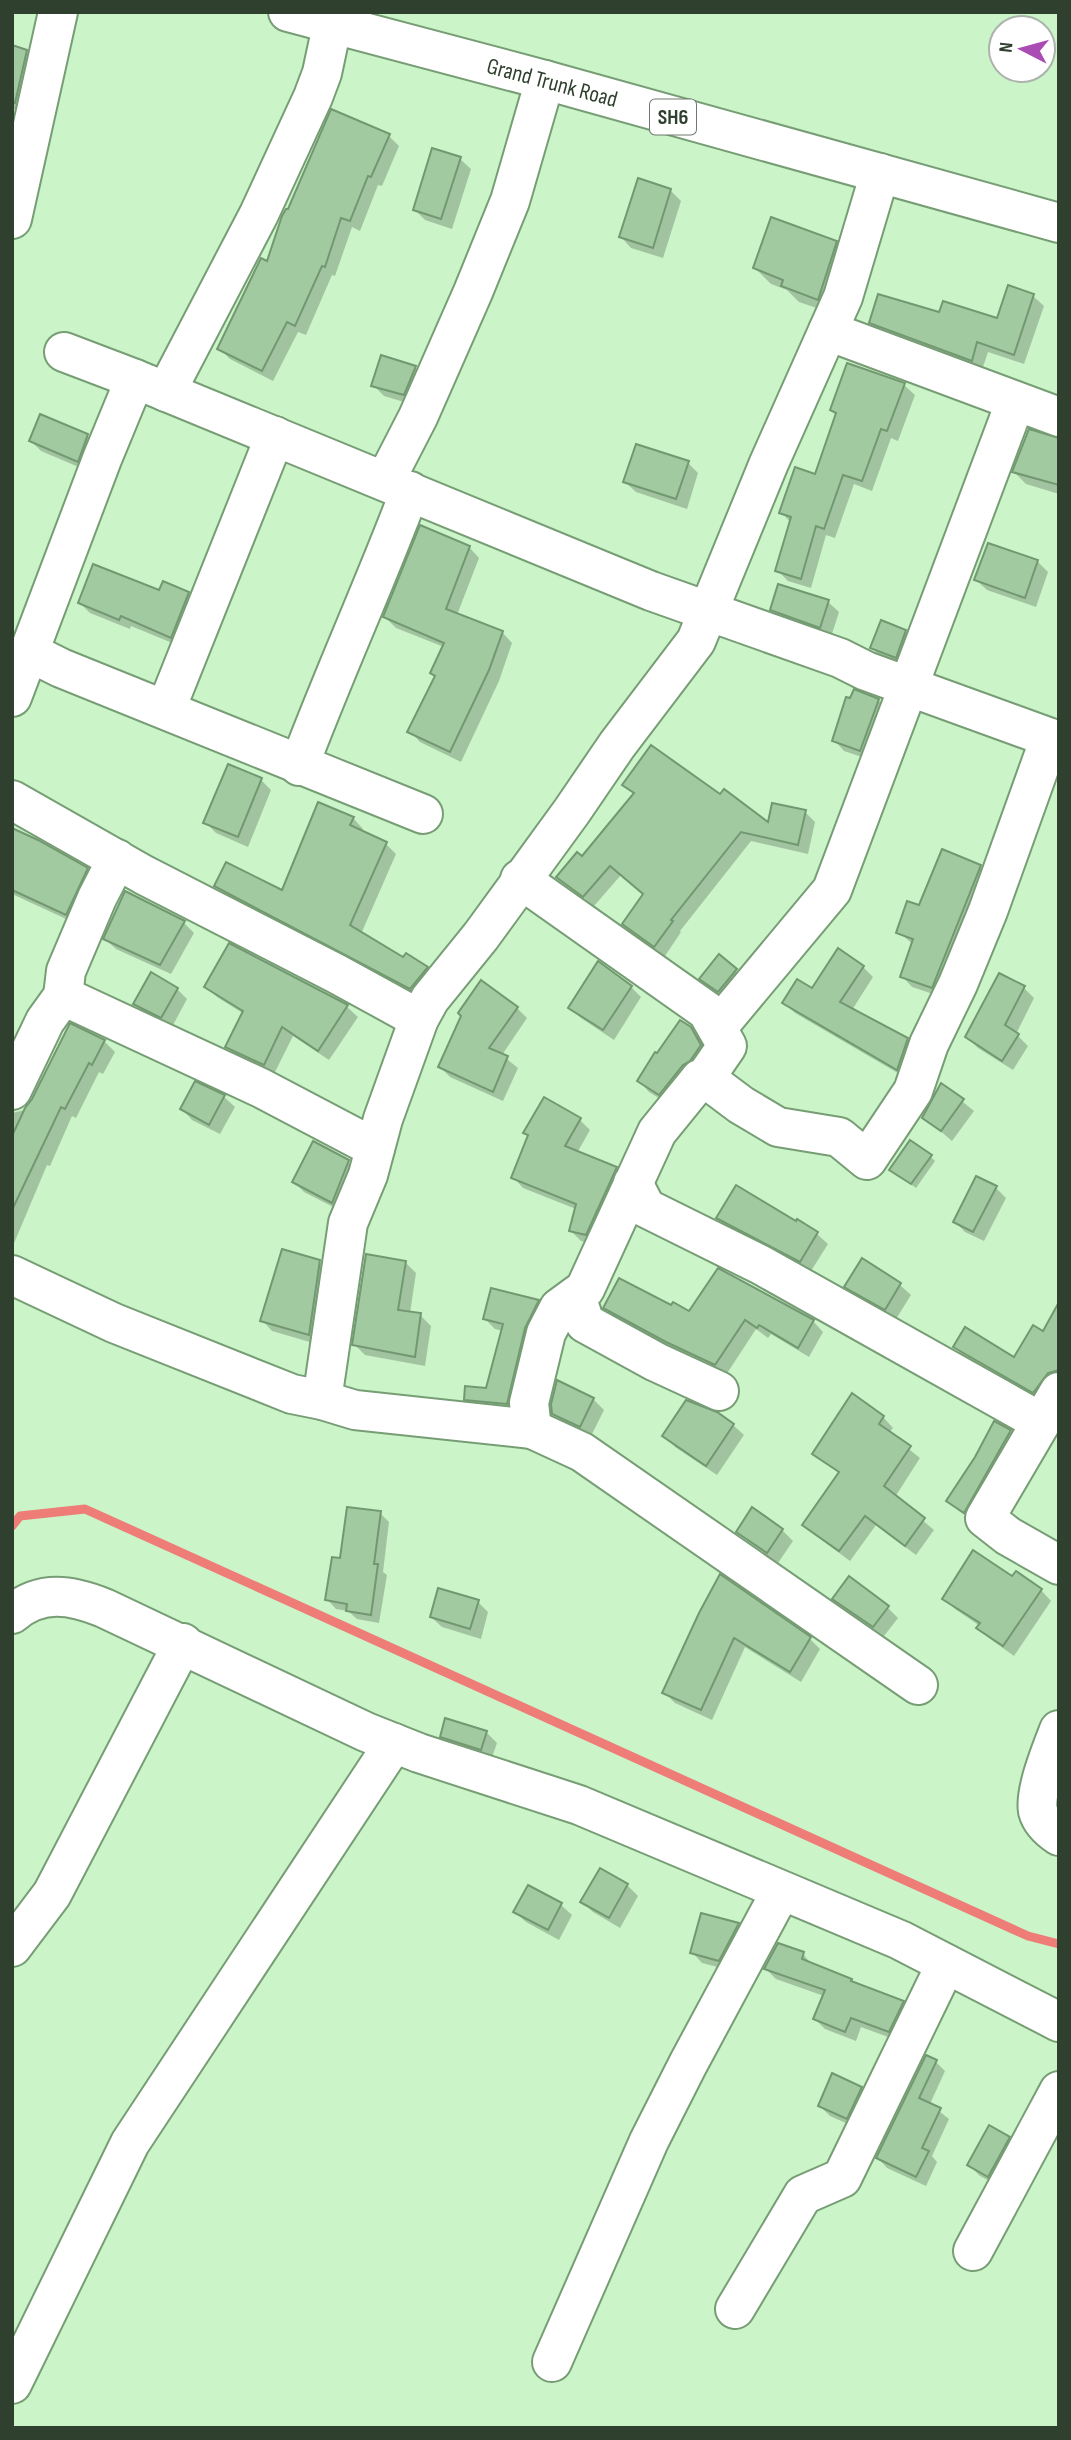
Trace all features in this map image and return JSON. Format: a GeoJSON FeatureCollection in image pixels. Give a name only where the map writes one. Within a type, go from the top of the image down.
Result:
{"type":"FeatureCollection","features":[{"type":"Feature","properties":{"kind":"street"},"geometry":{"type":"LineString","coordinates":[[12,219],[58,12]]}},
{"type":"Feature","properties":{"kind":"street","name":"Grand Trunk Road"},"geometry":{"type":"LineString","coordinates":[[288,12],[333,18],[1059,223]]}},
{"type":"Feature","properties":{"kind":"street"},"geometry":{"type":"LineString","coordinates":[[12,697],[102,459],[259,214],[322,73],[333,18]]}},
{"type":"Feature","properties":{"kind":"street"},"geometry":{"type":"LineString","coordinates":[[299,766],[331,682],[385,558],[398,486],[449,350],[510,201],[545,80]]}},
{"type":"Feature","properties":{"kind":"street"},"geometry":{"type":"LineString","coordinates":[[322,1400],[348,1223],[368,1175],[419,1019],[430,999],[481,936],[617,745],[696,641],[750,508],[843,297],[880,173]]}},
{"type":"Feature","properties":{"kind":"street"},"geometry":{"type":"LineString","coordinates":[[828,331],[1059,417]]}},
{"type":"Feature","properties":{"kind":"street"},"geometry":{"type":"LineString","coordinates":[[64,352],[151,385],[633,584],[1054,739],[988,911],[958,984],[929,1044],[913,1091],[867,1160],[839,1137],[778,1127],[741,1105],[705,1078]]}},
{"type":"Feature","properties":{"kind":"street"},"geometry":{"type":"LineString","coordinates":[[718,1028],[832,890],[1014,402]]}},
{"type":"Feature","properties":{"kind":"street"},"geometry":{"type":"LineString","coordinates":[[166,709],[275,436]]}},
{"type":"Feature","properties":{"kind":"street"},"geometry":{"type":"LineString","coordinates":[[29,652],[61,668],[299,766],[423,814]]}},
{"type":"Feature","properties":{"kind":"street"},"geometry":{"type":"LineString","coordinates":[[12,800],[117,859],[419,1019]]}},
{"type":"Feature","properties":{"kind":"street"},"geometry":{"type":"LineString","coordinates":[[12,1090],[45,1021],[63,996],[66,971],[117,859]]}},
{"type":"Feature","properties":{"kind":"street"},"geometry":{"type":"LineString","coordinates":[[520,879],[706,1011],[727,1046],[705,1078],[700,1079],[657,1132],[584,1289],[559,1307],[546,1333],[529,1403],[532,1429]]}},
{"type":"Feature","properties":{"kind":"street"},"geometry":{"type":"LineString","coordinates":[[63,996],[261,1088],[375,1147]]}},
{"type":"Feature","properties":{"kind":"street"},"geometry":{"type":"LineString","coordinates":[[633,1183],[646,1208],[1050,1407],[985,1518],[1008,1536],[1059,1565]]}},
{"type":"Feature","properties":{"kind":"street"},"geometry":{"type":"LineString","coordinates":[[12,1275],[114,1323],[292,1394],[355,1410],[532,1429],[582,1452],[918,1685]]}},
{"type":"Feature","properties":{"kind":"street"},"geometry":{"type":"LineString","coordinates":[[576,1296],[585,1322],[656,1362],[719,1391]]}},
{"type":"Feature","properties":{"kind":"street"},"geometry":{"type":"LineString","coordinates":[[12,1614],[24,1604],[48,1597],[78,1598],[183,1643],[366,1732],[579,1805],[900,1940],[946,1964],[1055,2012]]}},
{"type":"Feature","properties":{"kind":"street"},"geometry":{"type":"LineString","coordinates":[[12,1947],[52,1894],[183,1643]]}},
{"type":"Feature","properties":{"kind":"street"},"geometry":{"type":"LineString","coordinates":[[1059,1730],[1040,1786],[1038,1810],[1047,1828],[1059,1836]]}},
{"type":"Feature","properties":{"kind":"street"},"geometry":{"type":"LineString","coordinates":[[12,2384],[130,2143],[394,1743]]}},
{"type":"Feature","properties":{"kind":"street"},"geometry":{"type":"LineString","coordinates":[[552,2362],[649,2141],[781,1891]]}},
{"type":"Feature","properties":{"kind":"street"},"geometry":{"type":"LineString","coordinates":[[735,2309],[803,2195],[842,2178],[946,1964]]}},
{"type":"Feature","properties":{"kind":"street"},"geometry":{"type":"LineString","coordinates":[[974,2251],[1059,2091]]}},
{"type":"Feature","properties":{"kind":"building"},"geometry":{"type":"Polygon","coordinates":[[[12,45],[27,50],[15,103],[12,102],[12,45]]]}},
{"type":"Feature","properties":{"kind":"building"},"geometry":{"type":"Polygon","coordinates":[[[331,109],[390,134],[371,177],[368,176],[350,221],[341,218],[325,267],[322,266],[295,326],[287,322],[262,371],[217,349],[261,258],[267,261],[282,216],[288,209],[331,109]]]}},
{"type":"Feature","properties":{"kind":"building"},"geometry":{"type":"Polygon","coordinates":[[[432,148],[461,157],[441,219],[413,210],[432,148]]]}},
{"type":"Feature","properties":{"kind":"building"},"geometry":{"type":"Polygon","coordinates":[[[638,178],[671,189],[653,248],[619,237],[638,178]]]}},
{"type":"Feature","properties":{"kind":"building"},"geometry":{"type":"Polygon","coordinates":[[[771,217],[837,241],[818,300],[781,286],[783,280],[753,268],[771,217]]]}},
{"type":"Feature","properties":{"kind":"building"},"geometry":{"type":"Polygon","coordinates":[[[1008,285],[1034,294],[1014,355],[977,342],[972,361],[869,323],[878,294],[939,312],[943,301],[997,318],[1008,285]]]}},
{"type":"Feature","properties":{"kind":"building"},"geometry":{"type":"Polygon","coordinates":[[[381,355],[416,366],[404,395],[371,386],[381,355]]]}},
{"type":"Feature","properties":{"kind":"building"},"geometry":{"type":"Polygon","coordinates":[[[847,363],[905,383],[887,431],[881,429],[862,481],[843,475],[824,529],[816,526],[801,579],[775,571],[791,517],[779,513],[795,467],[815,474],[836,413],[830,410],[847,363]]]}},
{"type":"Feature","properties":{"kind":"building"},"geometry":{"type":"Polygon","coordinates":[[[40,414],[88,434],[78,462],[29,441],[40,414]]]}},
{"type":"Feature","properties":{"kind":"building"},"geometry":{"type":"Polygon","coordinates":[[[1029,429],[1059,438],[1059,485],[1012,472],[1029,429]]]}},
{"type":"Feature","properties":{"kind":"building"},"geometry":{"type":"Polygon","coordinates":[[[636,444],[689,461],[676,499],[623,482],[636,444]]]}},
{"type":"Feature","properties":{"kind":"building"},"geometry":{"type":"Polygon","coordinates":[[[420,525],[470,546],[446,609],[503,631],[489,670],[450,752],[407,732],[435,676],[430,673],[444,643],[383,617],[420,525]]]}},
{"type":"Feature","properties":{"kind":"building"},"geometry":{"type":"Polygon","coordinates":[[[988,543],[1038,560],[1025,598],[974,580],[988,543]]]}},
{"type":"Feature","properties":{"kind":"building"},"geometry":{"type":"Polygon","coordinates":[[[93,564],[159,590],[163,581],[189,592],[171,638],[121,616],[119,620],[78,603],[93,564]]]}},
{"type":"Feature","properties":{"kind":"building"},"geometry":{"type":"Polygon","coordinates":[[[778,584],[829,600],[820,628],[770,610],[778,584]]]}},
{"type":"Feature","properties":{"kind":"building"},"geometry":{"type":"Polygon","coordinates":[[[881,620],[906,630],[896,658],[870,648],[881,620]]]}},
{"type":"Feature","properties":{"kind":"building"},"geometry":{"type":"Polygon","coordinates":[[[854,689],[879,699],[860,751],[832,741],[846,697],[850,698],[854,689]]]}},
{"type":"Feature","properties":{"kind":"building"},"geometry":{"type":"Polygon","coordinates":[[[651,745],[720,794],[724,789],[768,822],[772,803],[806,810],[798,845],[741,832],[671,920],[673,921],[654,947],[622,924],[643,894],[610,866],[583,897],[556,877],[577,852],[582,856],[634,793],[622,785],[651,745]]]}},
{"type":"Feature","properties":{"kind":"building"},"geometry":{"type":"Polygon","coordinates":[[[228,764],[262,778],[238,837],[203,823],[228,764]]]}},
{"type":"Feature","properties":{"kind":"building"},"geometry":{"type":"Polygon","coordinates":[[[318,802],[354,817],[350,825],[387,842],[350,925],[403,957],[406,953],[428,967],[410,989],[214,886],[226,862],[282,890],[318,802]]]}},
{"type":"Feature","properties":{"kind":"building"},"geometry":{"type":"Polygon","coordinates":[[[12,828],[88,868],[66,915],[12,890],[12,828]]]}},
{"type":"Feature","properties":{"kind":"building"},"geometry":{"type":"Polygon","coordinates":[[[942,849],[981,865],[932,988],[900,977],[913,939],[896,933],[907,901],[919,905],[942,849]]]}},
{"type":"Feature","properties":{"kind":"building"},"geometry":{"type":"Polygon","coordinates":[[[125,891],[185,921],[160,965],[103,939],[125,891]]]}},
{"type":"Feature","properties":{"kind":"building"},"geometry":{"type":"Polygon","coordinates":[[[229,943],[348,1005],[318,1051],[282,1027],[264,1065],[225,1047],[243,1011],[204,987],[229,943]]]}},
{"type":"Feature","properties":{"kind":"building"},"geometry":{"type":"Polygon","coordinates":[[[838,948],[864,966],[840,1002],[908,1038],[897,1070],[782,1003],[797,979],[812,988],[838,948]]]}},
{"type":"Feature","properties":{"kind":"building"},"geometry":{"type":"Polygon","coordinates":[[[719,954],[737,969],[718,992],[699,979],[719,954]]]}},
{"type":"Feature","properties":{"kind":"building"},"geometry":{"type":"Polygon","coordinates":[[[598,961],[632,986],[603,1030],[568,1008],[598,961]]]}},
{"type":"Feature","properties":{"kind":"building"},"geometry":{"type":"Polygon","coordinates":[[[151,972],[178,988],[161,1018],[133,1004],[151,972]]]}},
{"type":"Feature","properties":{"kind":"building"},"geometry":{"type":"Polygon","coordinates":[[[999,973],[1025,986],[1005,1025],[1019,1034],[1002,1061],[965,1037],[999,973]]]}},
{"type":"Feature","properties":{"kind":"building"},"geometry":{"type":"Polygon","coordinates":[[[481,980],[518,1007],[489,1048],[508,1056],[493,1092],[438,1067],[461,1016],[458,1013],[481,980]]]}},
{"type":"Feature","properties":{"kind":"building"},"geometry":{"type":"Polygon","coordinates":[[[680,1020],[691,1027],[701,1045],[659,1095],[637,1081],[680,1020]]]}},
{"type":"Feature","properties":{"kind":"building"},"geometry":{"type":"Polygon","coordinates":[[[70,1023],[105,1040],[92,1065],[89,1063],[65,1109],[61,1107],[12,1210],[12,1136],[70,1023]]]}},
{"type":"Feature","properties":{"kind":"building"},"geometry":{"type":"Polygon","coordinates":[[[195,1081],[225,1095],[209,1125],[180,1109],[195,1081]]]}},
{"type":"Feature","properties":{"kind":"building"},"geometry":{"type":"Polygon","coordinates":[[[941,1083],[964,1099],[941,1131],[922,1118],[941,1083]]]}},
{"type":"Feature","properties":{"kind":"building"},"geometry":{"type":"Polygon","coordinates":[[[544,1097],[581,1118],[565,1146],[617,1167],[586,1235],[569,1231],[576,1204],[511,1178],[528,1135],[523,1133],[544,1097]]]}},
{"type":"Feature","properties":{"kind":"building"},"geometry":{"type":"Polygon","coordinates":[[[910,1140],[932,1155],[911,1184],[889,1170],[910,1140]]]}},
{"type":"Feature","properties":{"kind":"building"},"geometry":{"type":"Polygon","coordinates":[[[313,1141],[349,1160],[332,1203],[292,1182],[313,1141]]]}},
{"type":"Feature","properties":{"kind":"building"},"geometry":{"type":"Polygon","coordinates":[[[976,1176],[997,1186],[973,1232],[953,1222],[976,1176]]]}},
{"type":"Feature","properties":{"kind":"building"},"geometry":{"type":"Polygon","coordinates":[[[736,1185],[818,1232],[800,1262],[716,1218],[736,1185]]]}},
{"type":"Feature","properties":{"kind":"building"},"geometry":{"type":"Polygon","coordinates":[[[282,1249],[320,1260],[309,1335],[260,1321],[282,1249]]]}},
{"type":"Feature","properties":{"kind":"building"},"geometry":{"type":"Polygon","coordinates":[[[366,1254],[406,1261],[398,1310],[421,1313],[415,1357],[352,1345],[366,1254]]]}},
{"type":"Feature","properties":{"kind":"building"},"geometry":{"type":"Polygon","coordinates":[[[862,1258],[901,1283],[885,1310],[844,1287],[862,1258]]]}},
{"type":"Feature","properties":{"kind":"building"},"geometry":{"type":"Polygon","coordinates":[[[718,1268],[814,1320],[798,1348],[759,1325],[757,1328],[745,1320],[715,1365],[603,1308],[619,1278],[671,1305],[673,1302],[689,1311],[718,1268]]]}},
{"type":"Feature","properties":{"kind":"building"},"geometry":{"type":"Polygon","coordinates":[[[491,1288],[539,1300],[525,1328],[507,1404],[464,1400],[465,1386],[486,1388],[503,1324],[483,1319],[491,1288]]]}},
{"type":"Feature","properties":{"kind":"building"},"geometry":{"type":"Polygon","coordinates":[[[1059,1302],[1059,1370],[1048,1373],[1033,1393],[953,1347],[965,1327],[1014,1357],[1033,1325],[1043,1331],[1059,1302]]]}},
{"type":"Feature","properties":{"kind":"building"},"geometry":{"type":"Polygon","coordinates":[[[557,1380],[594,1398],[580,1427],[552,1414],[551,1404],[557,1380]]]}},
{"type":"Feature","properties":{"kind":"building"},"geometry":{"type":"Polygon","coordinates":[[[852,1393],[884,1416],[879,1424],[911,1446],[884,1486],[925,1518],[905,1546],[865,1516],[839,1551],[802,1525],[839,1472],[812,1454],[852,1393]]]}},
{"type":"Feature","properties":{"kind":"building"},"geometry":{"type":"Polygon","coordinates":[[[686,1400],[717,1412],[734,1424],[706,1466],[662,1436],[686,1400]]]}},
{"type":"Feature","properties":{"kind":"building"},"geometry":{"type":"Polygon","coordinates":[[[994,1421],[1011,1430],[964,1513],[946,1501],[975,1457],[994,1421]]]}},
{"type":"Feature","properties":{"kind":"building"},"geometry":{"type":"Polygon","coordinates":[[[347,1507],[381,1511],[371,1615],[346,1611],[347,1604],[325,1600],[332,1557],[340,1558],[347,1507]]]}},
{"type":"Feature","properties":{"kind":"building"},"geometry":{"type":"Polygon","coordinates":[[[752,1507],[783,1529],[767,1553],[736,1532],[752,1507]]]}},
{"type":"Feature","properties":{"kind":"building"},"geometry":{"type":"Polygon","coordinates":[[[973,1550],[1012,1576],[1016,1571],[1042,1589],[1003,1646],[976,1628],[980,1623],[942,1599],[973,1550]]]}},
{"type":"Feature","properties":{"kind":"building"},"geometry":{"type":"Polygon","coordinates":[[[720,1574],[811,1637],[790,1672],[734,1638],[701,1710],[662,1693],[720,1574]]]}},
{"type":"Feature","properties":{"kind":"building"},"geometry":{"type":"Polygon","coordinates":[[[849,1576],[889,1606],[873,1627],[832,1599],[849,1576]]]}},
{"type":"Feature","properties":{"kind":"building"},"geometry":{"type":"Polygon","coordinates":[[[438,1588],[479,1600],[470,1629],[430,1617],[438,1588]]]}},
{"type":"Feature","properties":{"kind":"building"},"geometry":{"type":"Polygon","coordinates":[[[445,1718],[487,1731],[481,1750],[440,1737],[445,1718]]]}},
{"type":"Feature","properties":{"kind":"building"},"geometry":{"type":"Polygon","coordinates":[[[600,1868],[628,1884],[609,1918],[580,1902],[600,1868]]]}},
{"type":"Feature","properties":{"kind":"building"},"geometry":{"type":"Polygon","coordinates":[[[528,1885],[562,1903],[548,1930],[513,1912],[528,1885]]]}},
{"type":"Feature","properties":{"kind":"building"},"geometry":{"type":"Polygon","coordinates":[[[701,1913],[739,1923],[719,1961],[690,1953],[701,1913]]]}},
{"type":"Feature","properties":{"kind":"building"},"geometry":{"type":"Polygon","coordinates":[[[778,1943],[804,1952],[802,1959],[904,2001],[889,2032],[851,2018],[845,2032],[813,2019],[825,1990],[764,1969],[778,1943]]]}},
{"type":"Feature","properties":{"kind":"building"},"geometry":{"type":"Polygon","coordinates":[[[926,2055],[937,2060],[919,2098],[941,2108],[922,2148],[929,2151],[916,2177],[876,2158],[926,2055]]]}},
{"type":"Feature","properties":{"kind":"building"},"geometry":{"type":"Polygon","coordinates":[[[832,2073],[862,2087],[847,2119],[818,2106],[832,2073]]]}},
{"type":"Feature","properties":{"kind":"building"},"geometry":{"type":"Polygon","coordinates":[[[989,2125],[1010,2137],[988,2177],[967,2165],[989,2125]]]}},
{"type":"Feature","properties":{"kind":"waterway"},"geometry":{"type":"LineString","coordinates":[[12,1526],[20,1516],[85,1509],[1028,1936],[1059,1944]]}}]}
